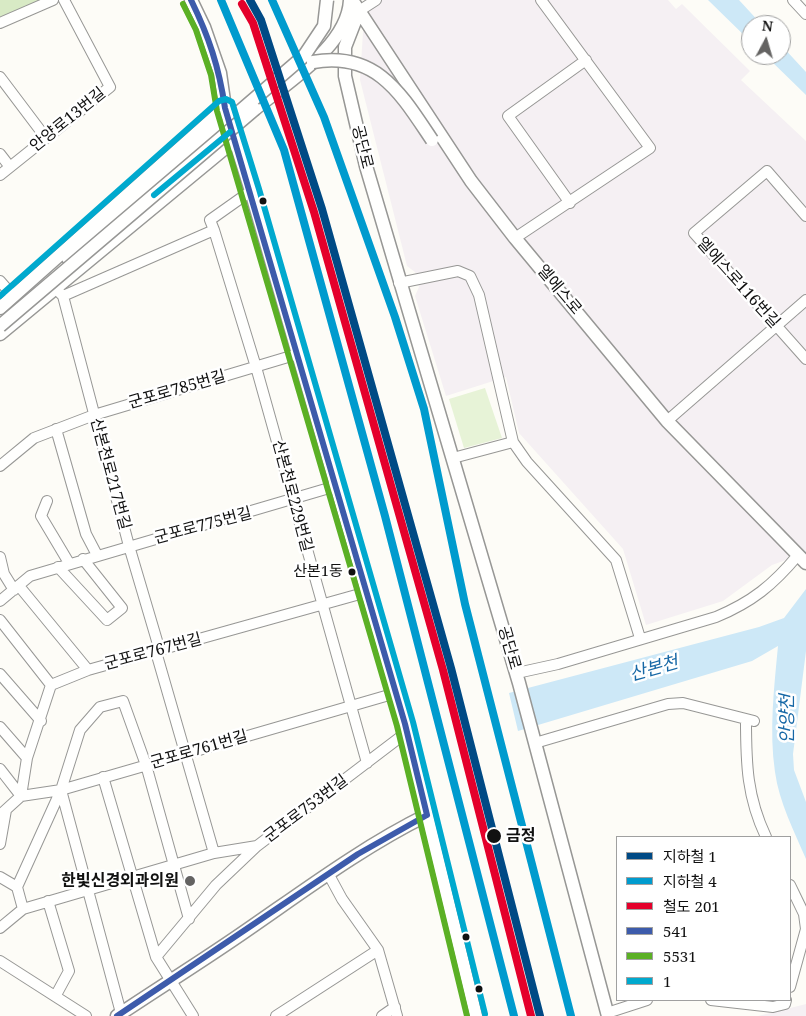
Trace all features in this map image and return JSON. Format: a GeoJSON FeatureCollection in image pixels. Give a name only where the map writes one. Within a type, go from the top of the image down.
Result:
{"type":"FeatureCollection","features":[{"type":"Feature","properties":{"kind":"street"},"geometry":{"type":"LineString","coordinates":[[0,23],[53,0]]}},
{"type":"Feature","properties":{"kind":"street","name":"안양로13번길"},"geometry":{"type":"LineString","coordinates":[[0,175],[110,87],[64,0]]}},
{"type":"Feature","properties":{"kind":"street"},"geometry":{"type":"LineString","coordinates":[[191,0],[204,26],[220,73],[225,108],[236,139],[406,728],[476,1016]]}},
{"type":"Feature","properties":{"kind":"street"},"geometry":{"type":"LineString","coordinates":[[0,317],[304,56],[324,26],[327,0]]}},
{"type":"Feature","properties":{"kind":"street"},"geometry":{"type":"LineString","coordinates":[[0,326],[313,62],[339,33],[350,8],[354,4],[376,0]]}},
{"type":"Feature","properties":{"kind":"street"},"geometry":{"type":"LineString","coordinates":[[515,238],[650,148],[542,0]]}},
{"type":"Feature","properties":{"kind":"street"},"geometry":{"type":"LineString","coordinates":[[793,0],[806,14]]}},
{"type":"Feature","properties":{"kind":"street","name":"엘에스로"},"geometry":{"type":"LineString","coordinates":[[354,4],[471,181],[515,238],[667,421],[802,559],[772,585],[741,607],[716,617],[640,638],[518,678]]}},
{"type":"Feature","properties":{"kind":"street","name":"공단로"},"geometry":{"type":"LineString","coordinates":[[354,4],[345,47],[345,76],[366,166],[399,283],[518,678],[607,1014]]}},
{"type":"Feature","properties":{"kind":"street"},"geometry":{"type":"LineString","coordinates":[[313,62],[331,59],[344,60],[373,70],[392,84],[432,140],[471,181]]}},
{"type":"Feature","properties":{"kind":"street"},"geometry":{"type":"LineString","coordinates":[[570,203],[508,116],[586,60]]}},
{"type":"Feature","properties":{"kind":"street"},"geometry":{"type":"LineString","coordinates":[[0,77],[46,138]]}},
{"type":"Feature","properties":{"kind":"street"},"geometry":{"type":"LineString","coordinates":[[0,308],[225,108]]}},
{"type":"Feature","properties":{"kind":"street"},"geometry":{"type":"LineString","coordinates":[[0,334],[59,292],[236,139]]}},
{"type":"Feature","properties":{"kind":"street"},"geometry":{"type":"LineString","coordinates":[[0,154],[10,167]]}},
{"type":"Feature","properties":{"kind":"street","name":"엘에스로116번길"},"geometry":{"type":"LineString","coordinates":[[806,216],[767,171],[694,233],[806,359]]}},
{"type":"Feature","properties":{"kind":"street"},"geometry":{"type":"LineString","coordinates":[[59,292],[214,230],[210,220],[251,191]]}},
{"type":"Feature","properties":{"kind":"street","name":"산본천로229번길"},"geometry":{"type":"LineString","coordinates":[[214,230],[256,367],[367,763]]}},
{"type":"Feature","properties":{"kind":"street"},"geometry":{"type":"LineString","coordinates":[[399,283],[458,271],[470,276],[479,295],[513,442],[527,462],[616,560],[640,638]]}},
{"type":"Feature","properties":{"kind":"street"},"geometry":{"type":"LineString","coordinates":[[0,281],[13,296]]}},
{"type":"Feature","properties":{"kind":"street","name":"산본천로217번길"},"geometry":{"type":"LineString","coordinates":[[59,292],[214,853]]}},
{"type":"Feature","properties":{"kind":"street"},"geometry":{"type":"LineString","coordinates":[[667,421],[806,300]]}},
{"type":"Feature","properties":{"kind":"street","name":"군포로785번길"},"geometry":{"type":"LineString","coordinates":[[0,466],[34,438],[56,429],[94,415],[298,354]]}},
{"type":"Feature","properties":{"kind":"street"},"geometry":{"type":"LineString","coordinates":[[56,429],[86,534],[97,555]]}},
{"type":"Feature","properties":{"kind":"street"},"geometry":{"type":"LineString","coordinates":[[453,458],[513,442]]}},
{"type":"Feature","properties":{"kind":"street","name":"군포로775번길"},"geometry":{"type":"LineString","coordinates":[[0,601],[30,576],[336,486]]}},
{"type":"Feature","properties":{"kind":"street"},"geometry":{"type":"LineString","coordinates":[[46,501],[41,516],[69,564]]}},
{"type":"Feature","properties":{"kind":"street"},"geometry":{"type":"LineString","coordinates":[[0,557],[4,574],[88,670]]}},
{"type":"Feature","properties":{"kind":"street"},"geometry":{"type":"LineString","coordinates":[[58,567],[107,620],[122,608],[83,559]]}},
{"type":"Feature","properties":{"kind":"street","name":"군포로767번길"},"geometry":{"type":"LineString","coordinates":[[51,685],[88,670],[158,652],[367,592]]}},
{"type":"Feature","properties":{"kind":"street"},"geometry":{"type":"LineString","coordinates":[[0,620],[51,685],[41,721],[27,758],[21,796],[3,812],[0,844]]}},
{"type":"Feature","properties":{"kind":"street"},"geometry":{"type":"LineString","coordinates":[[0,674],[41,721]]}},
{"type":"Feature","properties":{"kind":"street","name":"군포로761번길"},"geometry":{"type":"LineString","coordinates":[[21,796],[61,790],[396,693]]}},
{"type":"Feature","properties":{"kind":"street"},"geometry":{"type":"LineString","coordinates":[[23,909],[17,888],[61,790],[80,730],[100,708],[123,701],[146,765],[189,919]]}},
{"type":"Feature","properties":{"kind":"street"},"geometry":{"type":"LineString","coordinates":[[534,743],[668,704],[683,702],[750,720],[748,787],[755,813],[766,836]]}},
{"type":"Feature","properties":{"kind":"street"},"geometry":{"type":"LineString","coordinates":[[0,727],[27,758]]}},
{"type":"Feature","properties":{"kind":"street","name":"군포로753번길"},"geometry":{"type":"LineString","coordinates":[[1,925],[23,909],[48,901],[214,853],[257,846],[367,763],[406,728]]}},
{"type":"Feature","properties":{"kind":"street"},"geometry":{"type":"LineString","coordinates":[[0,769],[21,796]]}},
{"type":"Feature","properties":{"kind":"street"},"geometry":{"type":"LineString","coordinates":[[103,777],[156,957],[193,1016]]}},
{"type":"Feature","properties":{"kind":"street"},"geometry":{"type":"LineString","coordinates":[[61,790],[119,1015],[172,982],[402,827],[427,815]]}},
{"type":"Feature","properties":{"kind":"street"},"geometry":{"type":"LineString","coordinates":[[156,957],[216,885],[257,846]]}},
{"type":"Feature","properties":{"kind":"street"},"geometry":{"type":"LineString","coordinates":[[329,875],[342,899],[378,950],[396,1012],[382,1016]]}},
{"type":"Feature","properties":{"kind":"street"},"geometry":{"type":"LineString","coordinates":[[0,877],[17,888]]}},
{"type":"Feature","properties":{"kind":"street"},"geometry":{"type":"LineString","coordinates":[[791,887],[804,914],[806,929],[791,982]]}},
{"type":"Feature","properties":{"kind":"street"},"geometry":{"type":"LineString","coordinates":[[48,901],[69,971],[56,995]]}},
{"type":"Feature","properties":{"kind":"street"},"geometry":{"type":"LineString","coordinates":[[276,1016],[378,950]]}},
{"type":"Feature","properties":{"kind":"street"},"geometry":{"type":"LineString","coordinates":[[0,961],[56,995],[86,1016]]}},
{"type":"Feature","properties":{"kind":"street"},"geometry":{"type":"LineString","coordinates":[[607,1014],[645,1001]]}},
{"type":"Feature","properties":{"kind":"street"},"geometry":{"type":"LineString","coordinates":[[720,1001],[773,1007],[785,1004],[786,1001]]}},
{"type":"Feature","properties":{"kind":"shaded area"},"geometry":{"type":"Polygon","coordinates":[[[365,0],[668,0],[676,9],[682,4],[741,62],[741,65],[744,65],[750,71],[741,80],[806,141],[806,553],[772,565],[723,601],[646,625],[623,549],[519,433],[506,377],[446,396],[415,296],[419,287],[415,272],[407,266],[360,80],[365,0]]]}},
{"type":"Feature","properties":{"kind":"shaded area"},"geometry":{"type":"Polygon","coordinates":[[[806,1004],[806,1016],[758,1016],[806,1004]]]}},
{"type":"Feature","properties":{"kind":"green space"},"geometry":{"type":"Polygon","coordinates":[[[0,0],[40,0],[0,18],[0,0]]]}},
{"type":"Feature","properties":{"kind":"green space"},"geometry":{"type":"Polygon","coordinates":[[[485,388],[502,438],[464,448],[449,399],[485,388]]]}},
{"type":"Feature","properties":{"kind":"water"},"geometry":{"type":"Polygon","coordinates":[[[708,0],[739,0],[753,15],[741,15],[741,32],[708,0]]]}},
{"type":"Feature","properties":{"kind":"water"},"geometry":{"type":"Polygon","coordinates":[[[791,56],[806,72],[806,95],[775,65],[791,65],[791,56]]]}},
{"type":"Feature","properties":{"kind":"water"},"geometry":{"type":"Polygon","coordinates":[[[806,589],[806,651],[793,754],[794,770],[806,802],[806,859],[783,805],[773,757],[772,725],[778,646],[752,661],[518,731],[509,693],[759,627],[784,618],[806,589]]]}},
{"type":"Feature","properties":{"kind":"metro line","name":"4"},"geometry":{"type":"LineString","coordinates":[[221,0],[284,150],[385,516],[514,1016]]}},
{"type":"Feature","properties":{"kind":"metro line","name":"1"},"geometry":{"type":"LineString","coordinates":[[250,0],[261,20],[322,209],[451,668],[540,1016]]}},
{"type":"Feature","properties":{"kind":"metro line","name":"4"},"geometry":{"type":"LineString","coordinates":[[272,0],[324,117],[395,317],[424,409],[465,604],[571,1016]]}},
{"type":"Feature","properties":{"kind":"rail line","name":"201"},"geometry":{"type":"LineString","coordinates":[[242,4],[253,23],[314,212],[443,670],[531,1016]]}},
{"type":"Feature","properties":{"kind":"transit line","name":"541"},"geometry":{"type":"LineString","coordinates":[[191,0],[208,40],[220,79],[225,108],[405,724],[427,815]]}},
{"type":"Feature","properties":{"kind":"transit line","name":"5531"},"geometry":{"type":"LineString","coordinates":[[183,4],[196,30],[211,75],[217,111],[397,726],[467,1016]]}},
{"type":"Feature","properties":{"kind":"transit line","name":"1"},"geometry":{"type":"LineString","coordinates":[[0,296],[219,101],[226,99],[232,102],[259,189],[413,722],[485,1014]]}},
{"type":"Feature","properties":{"kind":"transit line","name":"1"},"geometry":{"type":"LineString","coordinates":[[154,195],[230,132]]}},
{"type":"Feature","properties":{"kind":"transit line","name":"541"},"geometry":{"type":"LineString","coordinates":[[117,1016],[358,854],[427,815]]}},
{"type":"Feature","properties":{"kind":"place","name":"산본1동"},"geometry":{"type":"Point","coordinates":[352,572]}},
{"type":"Feature","properties":{"kind":"place","name":"금정"},"geometry":{"type":"Point","coordinates":[494,836]}},
{"type":"Feature","properties":{"kind":"place","name":"한빛신경외과의원"},"geometry":{"type":"Point","coordinates":[190,881]}},
{"type":"Feature","properties":{"kind":"water label","name":"산본천"},"geometry":{"type":"Point","coordinates":[654,669]}},
{"type":"Feature","properties":{"kind":"water label","name":"안양천"},"geometry":{"type":"Point","coordinates":[788,719]}}]}
